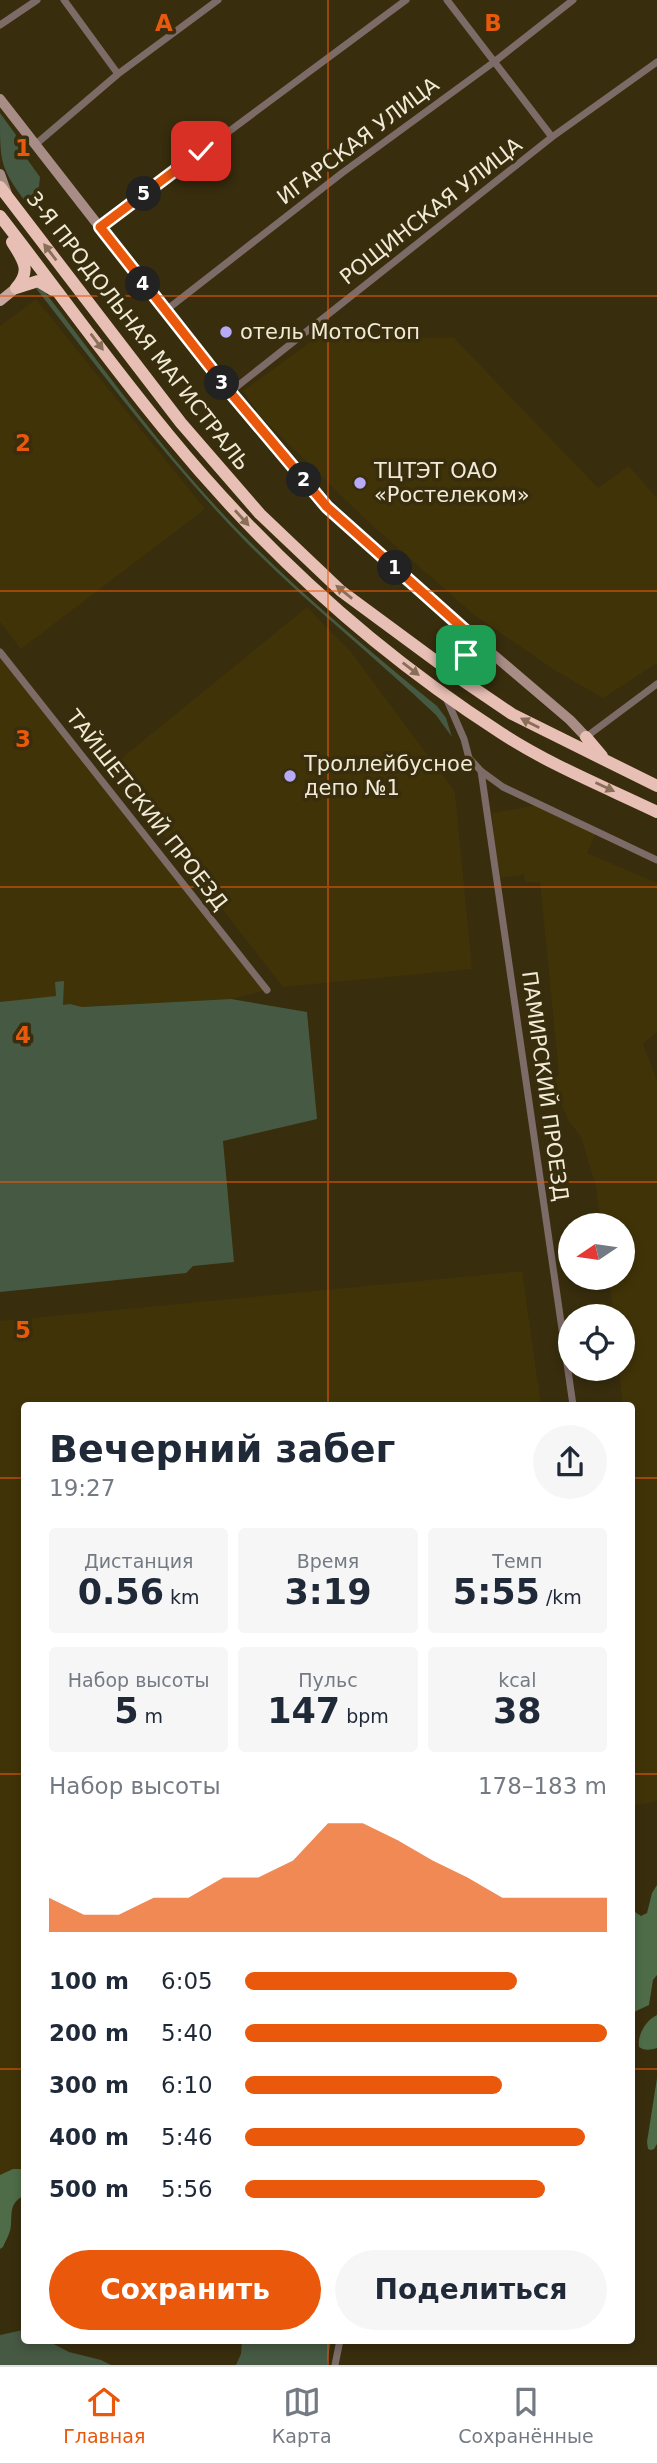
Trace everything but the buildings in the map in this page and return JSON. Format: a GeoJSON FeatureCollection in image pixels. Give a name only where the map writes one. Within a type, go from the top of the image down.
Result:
{"type":"FeatureCollection","features":[{"type":"Feature","properties":{"kind":"highway","name":"3-Я ПРОДОЛЬНАЯ МАГИСТРАЛЬ"},"geometry":{"type":"LineString","coordinates":[[0,187],[181,423],[260,514],[341,591],[512,714],[657,786]]}},
{"type":"Feature","properties":{"kind":"highway","name":"3-Я ПРОДОЛЬНАЯ МАГИСТРАЛЬ"},"geometry":{"type":"LineString","coordinates":[[0,216],[168,434],[250,526],[329,604],[445,696],[504,735],[657,812]]}},
{"type":"Feature","properties":{"kind":"highway"},"geometry":{"type":"LineString","coordinates":[[0,225],[25,267],[23,280],[16,288]]}},
{"type":"Feature","properties":{"kind":"highway"},"geometry":{"type":"LineString","coordinates":[[16,288],[38,281],[54,290],[70,307]]}},
{"type":"Feature","properties":{"kind":"highway"},"geometry":{"type":"LineString","coordinates":[[586,737],[606,762]]}},
{"type":"Feature","properties":{"kind":"main road"},"geometry":{"type":"LineString","coordinates":[[0,301],[16,288]]}},
{"type":"Feature","properties":{"kind":"street"},"geometry":{"type":"LineString","coordinates":[[0,25],[37,0]]}},
{"type":"Feature","properties":{"kind":"street"},"geometry":{"type":"LineString","coordinates":[[64,0],[118,74]]}},
{"type":"Feature","properties":{"kind":"street"},"geometry":{"type":"LineString","coordinates":[[36,144],[118,74],[218,0]]}},
{"type":"Feature","properties":{"kind":"street"},"geometry":{"type":"LineString","coordinates":[[100,227],[407,0]]}},
{"type":"Feature","properties":{"kind":"street"},"geometry":{"type":"LineString","coordinates":[[447,0],[552,138]]}},
{"type":"Feature","properties":{"kind":"street","name":"ИГАРСКАЯ УЛИЦА"},"geometry":{"type":"LineString","coordinates":[[165,311],[342,173],[494,62],[573,0]]}},
{"type":"Feature","properties":{"kind":"street","name":"РОЩИНСКАЯ УЛИЦА"},"geometry":{"type":"LineString","coordinates":[[230,392],[552,138],[657,62]]}},
{"type":"Feature","properties":{"kind":"street"},"geometry":{"type":"LineString","coordinates":[[0,99],[165,311],[327,507],[476,640],[570,720],[586,737],[657,684]]}},
{"type":"Feature","properties":{"kind":"street"},"geometry":{"type":"LineString","coordinates":[[0,174],[9,198]]}},
{"type":"Feature","properties":{"kind":"street"},"geometry":{"type":"LineString","coordinates":[[452,673],[476,640]]}},
{"type":"Feature","properties":{"kind":"street","name":"ТАЙШЕТСКИЙ ПРОЕЗД"},"geometry":{"type":"LineString","coordinates":[[0,652],[267,990]]}},
{"type":"Feature","properties":{"kind":"street"},"geometry":{"type":"LineString","coordinates":[[445,696],[464,739],[469,758],[481,771],[503,787],[657,860]]}},
{"type":"Feature","properties":{"kind":"street","name":"ПАМИРСКИЙ ПРОЕЗД"},"geometry":{"type":"LineString","coordinates":[[481,771],[573,1402]]}},
{"type":"Feature","properties":{"kind":"street"},"geometry":{"type":"LineString","coordinates":[[335,2365],[339,2344]]}},
{"type":"Feature","properties":{"kind":"shaded area"},"geometry":{"type":"Polygon","coordinates":[[[36,299],[205,509],[21,649],[0,622],[0,326],[36,299]]]}},
{"type":"Feature","properties":{"kind":"shaded area"},"geometry":{"type":"Polygon","coordinates":[[[316,338],[454,338],[598,488],[629,466],[657,498],[657,663],[603,698],[556,671],[473,614],[364,518],[262,418],[243,391],[316,338]]]}},
{"type":"Feature","properties":{"kind":"shaded area"},"geometry":{"type":"Polygon","coordinates":[[[307,607],[351,652],[455,792],[472,969],[283,987],[129,790],[129,777],[122,758],[307,607]]]}},
{"type":"Feature","properties":{"kind":"shaded area"},"geometry":{"type":"Polygon","coordinates":[[[0,657],[267,990],[231,999],[82,1007],[70,1004],[0,1012],[0,657]]]}},
{"type":"Feature","properties":{"kind":"shaded area"},"geometry":{"type":"Polygon","coordinates":[[[538,805],[595,834],[587,853],[657,883],[657,1032],[643,1044],[657,1080],[657,1801],[635,1805],[635,1402],[621,1402],[620,1381],[635,1381],[635,1304],[612,1304],[611,1290],[635,1290],[635,1213],[599,1213],[596,1187],[581,1137],[568,1120],[555,1079],[559,1075],[540,882],[525,882],[524,875],[501,878],[492,813],[538,805]]]}},
{"type":"Feature","properties":{"kind":"shaded area"},"geometry":{"type":"Polygon","coordinates":[[[522,1271],[541,1402],[21,1402],[21,2196],[0,2192],[0,1321],[522,1271]]]}},
{"type":"Feature","properties":{"kind":"green space"},"geometry":{"type":"Polygon","coordinates":[[[0,113],[16,135],[14,141],[40,177],[37,206],[32,210],[13,185],[4,166],[0,145],[0,113]]]}},
{"type":"Feature","properties":{"kind":"green space"},"geometry":{"type":"Polygon","coordinates":[[[35,287],[45,292],[118,389],[223,514],[311,600],[437,706],[446,718],[452,737],[436,715],[291,585],[216,510],[136,416],[35,287]]]}},
{"type":"Feature","properties":{"kind":"green space"},"geometry":{"type":"Polygon","coordinates":[[[64,981],[63,1005],[82,1007],[231,999],[307,1012],[317,1119],[223,1141],[234,1262],[193,1266],[186,1273],[0,1292],[0,1002],[56,996],[55,982],[64,981]]]}},
{"type":"Feature","properties":{"kind":"green space"},"geometry":{"type":"Polygon","coordinates":[[[657,1885],[657,1975],[653,1980],[649,2005],[635,2012],[635,1912],[641,1916],[647,1913],[657,1885]]]}},
{"type":"Feature","properties":{"kind":"green space"},"geometry":{"type":"Polygon","coordinates":[[[657,2015],[657,2048],[648,2050],[639,2047],[643,2028],[657,2015]]]}},
{"type":"Feature","properties":{"kind":"green space"},"geometry":{"type":"Polygon","coordinates":[[[657,2078],[657,2144],[651,2150],[648,2149],[647,2142],[657,2078]]]}},
{"type":"Feature","properties":{"kind":"green space"},"geometry":{"type":"Polygon","coordinates":[[[13,2169],[21,2169],[21,2197],[14,2204],[11,2227],[0,2249],[0,2175],[13,2169]]]}},
{"type":"Feature","properties":{"kind":"green space"},"geometry":{"type":"Polygon","coordinates":[[[21,2330],[21,2344],[54,2344],[69,2352],[111,2365],[0,2365],[0,2335],[21,2330]]]}},
{"type":"Feature","properties":{"kind":"green space"},"geometry":{"type":"Polygon","coordinates":[[[242,2344],[330,2344],[327,2365],[236,2365],[242,2344]]]}},
{"type":"Feature","properties":{"kind":"place","name":"отель МотоСтоп"},"geometry":{"type":"Point","coordinates":[226,332]}},
{"type":"Feature","properties":{"kind":"place","name":"ТЦТЭТ ОАО «Ростелеком»"},"geometry":{"type":"Point","coordinates":[360,483]}},
{"type":"Feature","properties":{"kind":"place","name":"Троллейбусное депо №1"},"geometry":{"type":"Point","coordinates":[290,776]}},
{"type":"Feature","properties":{"kind":"route"},"geometry":{"type":"LineString","coordinates":[[201,151],[100,227],[230,392],[327,507],[476,640],[466,655]]}}]}
